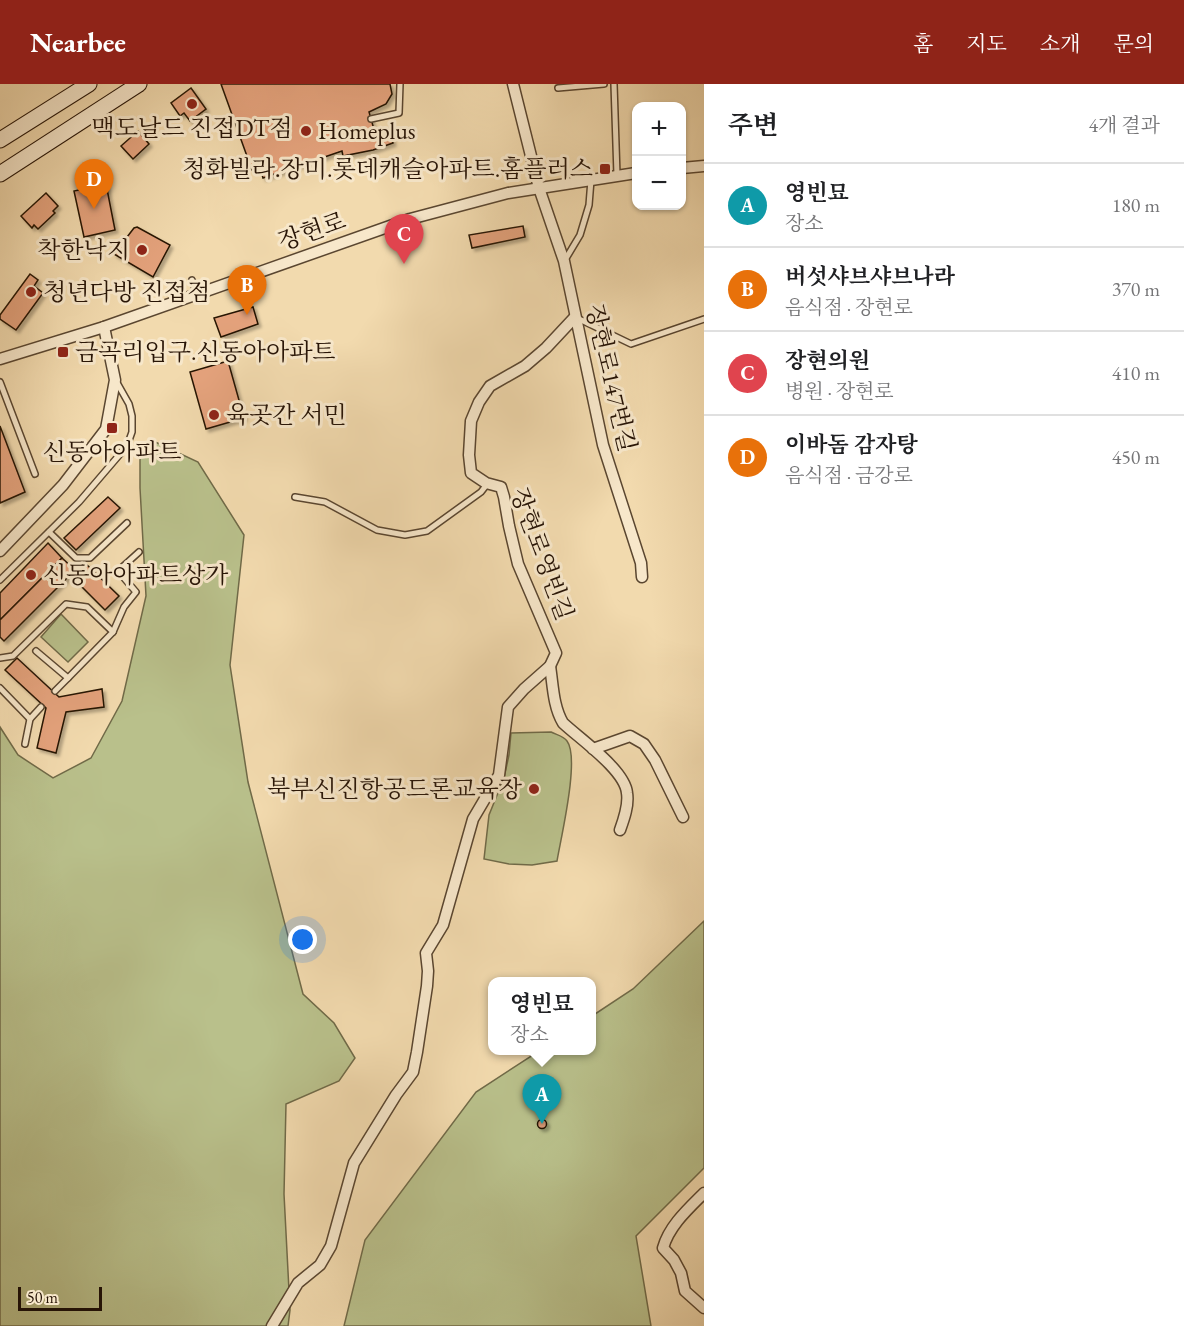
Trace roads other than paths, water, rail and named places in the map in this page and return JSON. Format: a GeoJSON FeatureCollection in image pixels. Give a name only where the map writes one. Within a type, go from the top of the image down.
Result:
{"type":"FeatureCollection","features":[{"type":"Feature","properties":{"kind":"main road"},"geometry":{"type":"LineString","coordinates":[[0,140],[89,84]]}},
{"type":"Feature","properties":{"kind":"main road"},"geometry":{"type":"LineString","coordinates":[[0,174],[139,84]]}},
{"type":"Feature","properties":{"kind":"street"},"geometry":{"type":"LineString","coordinates":[[513,84],[539,188]]}},
{"type":"Feature","properties":{"kind":"street"},"geometry":{"type":"LineString","coordinates":[[686,168],[704,166]]}},
{"type":"Feature","properties":{"kind":"street","name":"장현로"},"geometry":{"type":"LineString","coordinates":[[0,359],[104,327],[410,219],[508,193],[632,173]]}},
{"type":"Feature","properties":{"kind":"street","name":"장현로147번길"},"geometry":{"type":"LineString","coordinates":[[539,188],[564,261],[603,445],[641,563],[642,577]]}},
{"type":"Feature","properties":{"kind":"street","name":"장현로영빈길"},"geometry":{"type":"LineString","coordinates":[[550,666],[556,653],[518,564],[501,487],[488,483],[471,473],[469,455],[471,422],[479,402],[490,386],[525,366],[546,348],[575,317]]}},
{"type":"Feature","properties":{"kind":"street"},"geometry":{"type":"LineString","coordinates":[[0,551],[63,485],[106,429],[115,380],[104,327]]}},
{"type":"Feature","properties":{"kind":"street"},"geometry":{"type":"LineString","coordinates":[[550,666],[558,715],[563,723],[613,768],[624,782],[628,794],[620,830]]}},
{"type":"Feature","properties":{"kind":"street"},"geometry":{"type":"LineString","coordinates":[[272,1326],[298,1283],[320,1265],[331,1246],[354,1163],[413,1072],[427,986],[426,953],[443,926],[473,819],[499,775],[508,707],[550,666]]}},
{"type":"Feature","properties":{"kind":"street"},"geometry":{"type":"LineString","coordinates":[[593,749],[630,736],[644,744],[655,760],[683,817]]}},
{"type":"Feature","properties":{"kind":"street"},"geometry":{"type":"LineString","coordinates":[[704,1193],[666,1237],[663,1248],[674,1260],[681,1273],[685,1291],[704,1308]]}},
{"type":"Feature","properties":{"kind":"lane"},"geometry":{"type":"LineString","coordinates":[[371,119],[399,113],[400,84]]}},
{"type":"Feature","properties":{"kind":"lane"},"geometry":{"type":"LineString","coordinates":[[558,88],[604,84]]}},
{"type":"Feature","properties":{"kind":"lane"},"geometry":{"type":"LineString","coordinates":[[614,84],[617,175]]}},
{"type":"Feature","properties":{"kind":"lane"},"geometry":{"type":"LineString","coordinates":[[564,261],[580,236],[589,205],[591,180]]}},
{"type":"Feature","properties":{"kind":"lane"},"geometry":{"type":"LineString","coordinates":[[192,280],[197,294]]}},
{"type":"Feature","properties":{"kind":"lane"},"geometry":{"type":"LineString","coordinates":[[575,317],[631,344],[704,319]]}},
{"type":"Feature","properties":{"kind":"lane"},"geometry":{"type":"LineString","coordinates":[[0,580],[80,502],[127,446],[132,432],[132,416],[129,404],[115,380]]}},
{"type":"Feature","properties":{"kind":"lane"},"geometry":{"type":"LineString","coordinates":[[0,382],[2,396],[35,474]]}},
{"type":"Feature","properties":{"kind":"lane"},"geometry":{"type":"LineString","coordinates":[[295,497],[325,502],[377,530],[405,536],[427,531],[481,492],[488,483]]}},
{"type":"Feature","properties":{"kind":"lane"},"geometry":{"type":"LineString","coordinates":[[49,532],[76,558],[90,558],[127,523]]}},
{"type":"Feature","properties":{"kind":"lane"},"geometry":{"type":"LineString","coordinates":[[56,691],[113,632],[124,607],[136,592],[118,571],[138,552]]}},
{"type":"Feature","properties":{"kind":"lane"},"geometry":{"type":"LineString","coordinates":[[0,658],[13,656],[66,604],[87,608],[113,632]]}},
{"type":"Feature","properties":{"kind":"lane"},"geometry":{"type":"LineString","coordinates":[[36,651],[68,678]]}},
{"type":"Feature","properties":{"kind":"lane"},"geometry":{"type":"LineString","coordinates":[[0,687],[30,719]]}},
{"type":"Feature","properties":{"kind":"lane"},"geometry":{"type":"LineString","coordinates":[[26,744],[30,719],[41,707]]}},
{"type":"Feature","properties":{"kind":"place","name":"맥도날드 진접DT점"},"geometry":{"type":"Point","coordinates":[192,104]}},
{"type":"Feature","properties":{"kind":"place","name":"Homeplus"},"geometry":{"type":"Point","coordinates":[306,131]}},
{"type":"Feature","properties":{"kind":"place","name":"청화빌라.장미.롯데캐슬아파트.홈플러스"},"geometry":{"type":"Point","coordinates":[605,169]}},
{"type":"Feature","properties":{"kind":"place","name":"이바돔 감자탕"},"geometry":{"type":"Point","coordinates":[94,209]}},
{"type":"Feature","properties":{"kind":"place","name":"착한낙지"},"geometry":{"type":"Point","coordinates":[142,250]}},
{"type":"Feature","properties":{"kind":"place","name":"장현의원"},"geometry":{"type":"Point","coordinates":[404,264]}},
{"type":"Feature","properties":{"kind":"place","name":"청년다방 진접점"},"geometry":{"type":"Point","coordinates":[31,292]}},
{"type":"Feature","properties":{"kind":"place","name":"버섯샤브샤브나라"},"geometry":{"type":"Point","coordinates":[247,315]}},
{"type":"Feature","properties":{"kind":"place","name":"금곡리입구.신동아아파트"},"geometry":{"type":"Point","coordinates":[63,352]}},
{"type":"Feature","properties":{"kind":"place","name":"육곳간 서민"},"geometry":{"type":"Point","coordinates":[214,415]}},
{"type":"Feature","properties":{"kind":"place","name":"신동아아파트"},"geometry":{"type":"Point","coordinates":[112,428]}},
{"type":"Feature","properties":{"kind":"place","name":"신동아아파트상가"},"geometry":{"type":"Point","coordinates":[31,575]}},
{"type":"Feature","properties":{"kind":"place","name":"북부신진항공드론교육장"},"geometry":{"type":"Point","coordinates":[534,789]}},
{"type":"Feature","properties":{"kind":"place","name":"영빈묘"},"geometry":{"type":"Point","coordinates":[542,1124]}}]}
